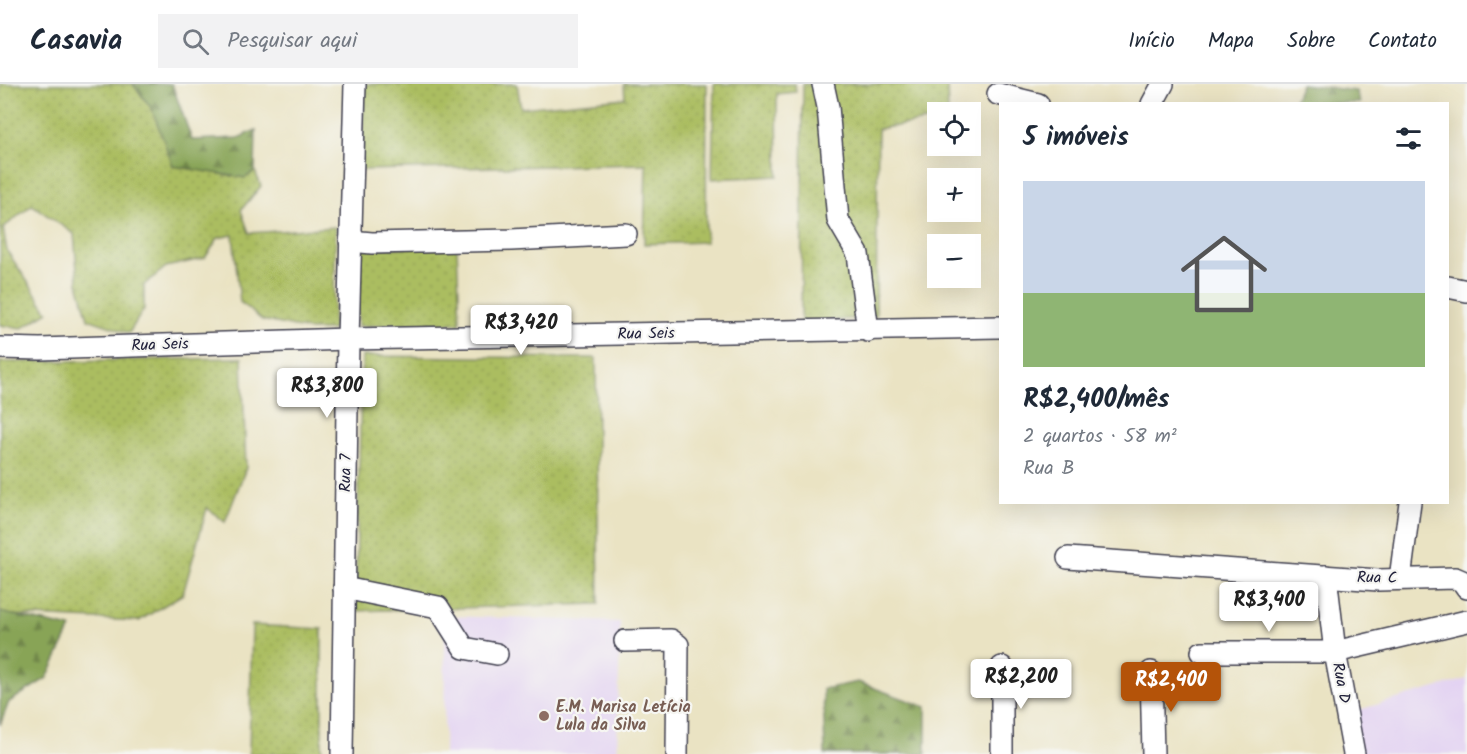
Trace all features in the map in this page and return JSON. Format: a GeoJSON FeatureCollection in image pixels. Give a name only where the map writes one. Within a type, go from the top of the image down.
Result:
{"type":"FeatureCollection","features":[{"type":"Feature","properties":{"kind":"street","name":"Rua 7"},"geometry":{"type":"LineString","coordinates":[[342,754],[348,339],[355,84]]}},
{"type":"Feature","properties":{"kind":"street"},"geometry":{"type":"LineString","coordinates":[[823,84],[828,107],[838,219],[858,254],[868,331]]}},
{"type":"Feature","properties":{"kind":"street"},"geometry":{"type":"LineString","coordinates":[[1153,102],[1163,84]]}},
{"type":"Feature","properties":{"kind":"street"},"geometry":{"type":"LineString","coordinates":[[998,94],[1030,102]]}},
{"type":"Feature","properties":{"kind":"street"},"geometry":{"type":"LineString","coordinates":[[350,241],[372,243],[500,240],[626,234]]}},
{"type":"Feature","properties":{"kind":"street"},"geometry":{"type":"LineString","coordinates":[[1449,287],[1467,291]]}},
{"type":"Feature","properties":{"kind":"street","name":"Rua Seis"},"geometry":{"type":"LineString","coordinates":[[0,348],[40,349],[348,339],[999,327]]}},
{"type":"Feature","properties":{"kind":"street"},"geometry":{"type":"LineString","coordinates":[[1400,579],[1410,504]]}},
{"type":"Feature","properties":{"kind":"street","name":"Rua C"},"geometry":{"type":"LineString","coordinates":[[1068,558],[1378,580],[1455,578],[1462,581],[1467,588]]}},
{"type":"Feature","properties":{"kind":"street","name":"Rua D"},"geometry":{"type":"LineString","coordinates":[[1326,576],[1335,652],[1354,754]]}},
{"type":"Feature","properties":{"kind":"street"},"geometry":{"type":"LineString","coordinates":[[344,588],[438,607],[464,648],[497,654]]}},
{"type":"Feature","properties":{"kind":"street"},"geometry":{"type":"LineString","coordinates":[[1202,652],[1335,652],[1467,621]]}},
{"type":"Feature","properties":{"kind":"street"},"geometry":{"type":"LineString","coordinates":[[625,641],[672,640],[678,645],[677,754]]}},
{"type":"Feature","properties":{"kind":"street"},"geometry":{"type":"LineString","coordinates":[[1002,667],[1002,754]]}},
{"type":"Feature","properties":{"kind":"street"},"geometry":{"type":"LineString","coordinates":[[1151,672],[1152,754]]}},
{"type":"Feature","properties":{"kind":"shaded area"},"geometry":{"type":"Polygon","coordinates":[[[445,616],[620,622],[617,754],[444,754],[445,616]]]}},
{"type":"Feature","properties":{"kind":"shaded area"},"geometry":{"type":"Polygon","coordinates":[[[1467,679],[1467,754],[1360,754],[1351,712],[1467,679]]]}},
{"type":"Feature","properties":{"kind":"green space"},"geometry":{"type":"Polygon","coordinates":[[[0,84],[133,84],[152,109],[174,166],[245,178],[255,171],[261,186],[241,210],[249,233],[336,227],[333,330],[309,330],[262,320],[240,302],[233,235],[218,238],[205,258],[166,267],[144,285],[144,309],[129,333],[88,319],[78,283],[74,234],[32,205],[3,228],[7,251],[48,312],[22,328],[0,325],[0,84]]]}},
{"type":"Feature","properties":{"kind":"green space"},"geometry":{"type":"Polygon","coordinates":[[[133,84],[172,84],[192,140],[238,138],[256,130],[255,171],[245,178],[173,166],[152,109],[133,84]]]}},
{"type":"Feature","properties":{"kind":"green space"},"geometry":{"type":"Polygon","coordinates":[[[365,84],[517,84],[521,108],[625,98],[624,84],[707,84],[706,242],[644,244],[646,164],[361,170],[365,84]]]}},
{"type":"Feature","properties":{"kind":"green space"},"geometry":{"type":"Polygon","coordinates":[[[714,84],[795,84],[796,92],[777,94],[778,176],[712,179],[714,84]]]}},
{"type":"Feature","properties":{"kind":"green space"},"geometry":{"type":"Polygon","coordinates":[[[803,84],[947,84],[948,102],[927,102],[927,121],[878,129],[876,316],[801,324],[803,84]]]}},
{"type":"Feature","properties":{"kind":"green space"},"geometry":{"type":"Polygon","coordinates":[[[1301,84],[1356,91],[1360,102],[1293,102],[1301,84]]]}},
{"type":"Feature","properties":{"kind":"green space"},"geometry":{"type":"Polygon","coordinates":[[[457,246],[460,323],[358,326],[355,249],[457,246]]]}},
{"type":"Feature","properties":{"kind":"green space"},"geometry":{"type":"Polygon","coordinates":[[[362,356],[596,358],[599,604],[355,611],[362,356]]]}},
{"type":"Feature","properties":{"kind":"green space"},"geometry":{"type":"Polygon","coordinates":[[[242,358],[246,468],[225,522],[207,508],[183,594],[139,621],[9,615],[0,612],[0,362],[242,358]]]}},
{"type":"Feature","properties":{"kind":"green space"},"geometry":{"type":"Polygon","coordinates":[[[0,612],[71,628],[47,678],[9,702],[0,725],[0,612]]]}},
{"type":"Feature","properties":{"kind":"green space"},"geometry":{"type":"Polygon","coordinates":[[[252,625],[322,629],[322,754],[249,754],[252,625]]]}},
{"type":"Feature","properties":{"kind":"green space"},"geometry":{"type":"Polygon","coordinates":[[[858,682],[926,707],[926,754],[825,754],[823,689],[858,682]]]}},
{"type":"Feature","properties":{"kind":"place","name":"E.M. Marisa Letícia Lula da Silva"},"geometry":{"type":"Point","coordinates":[544,716]}}]}
